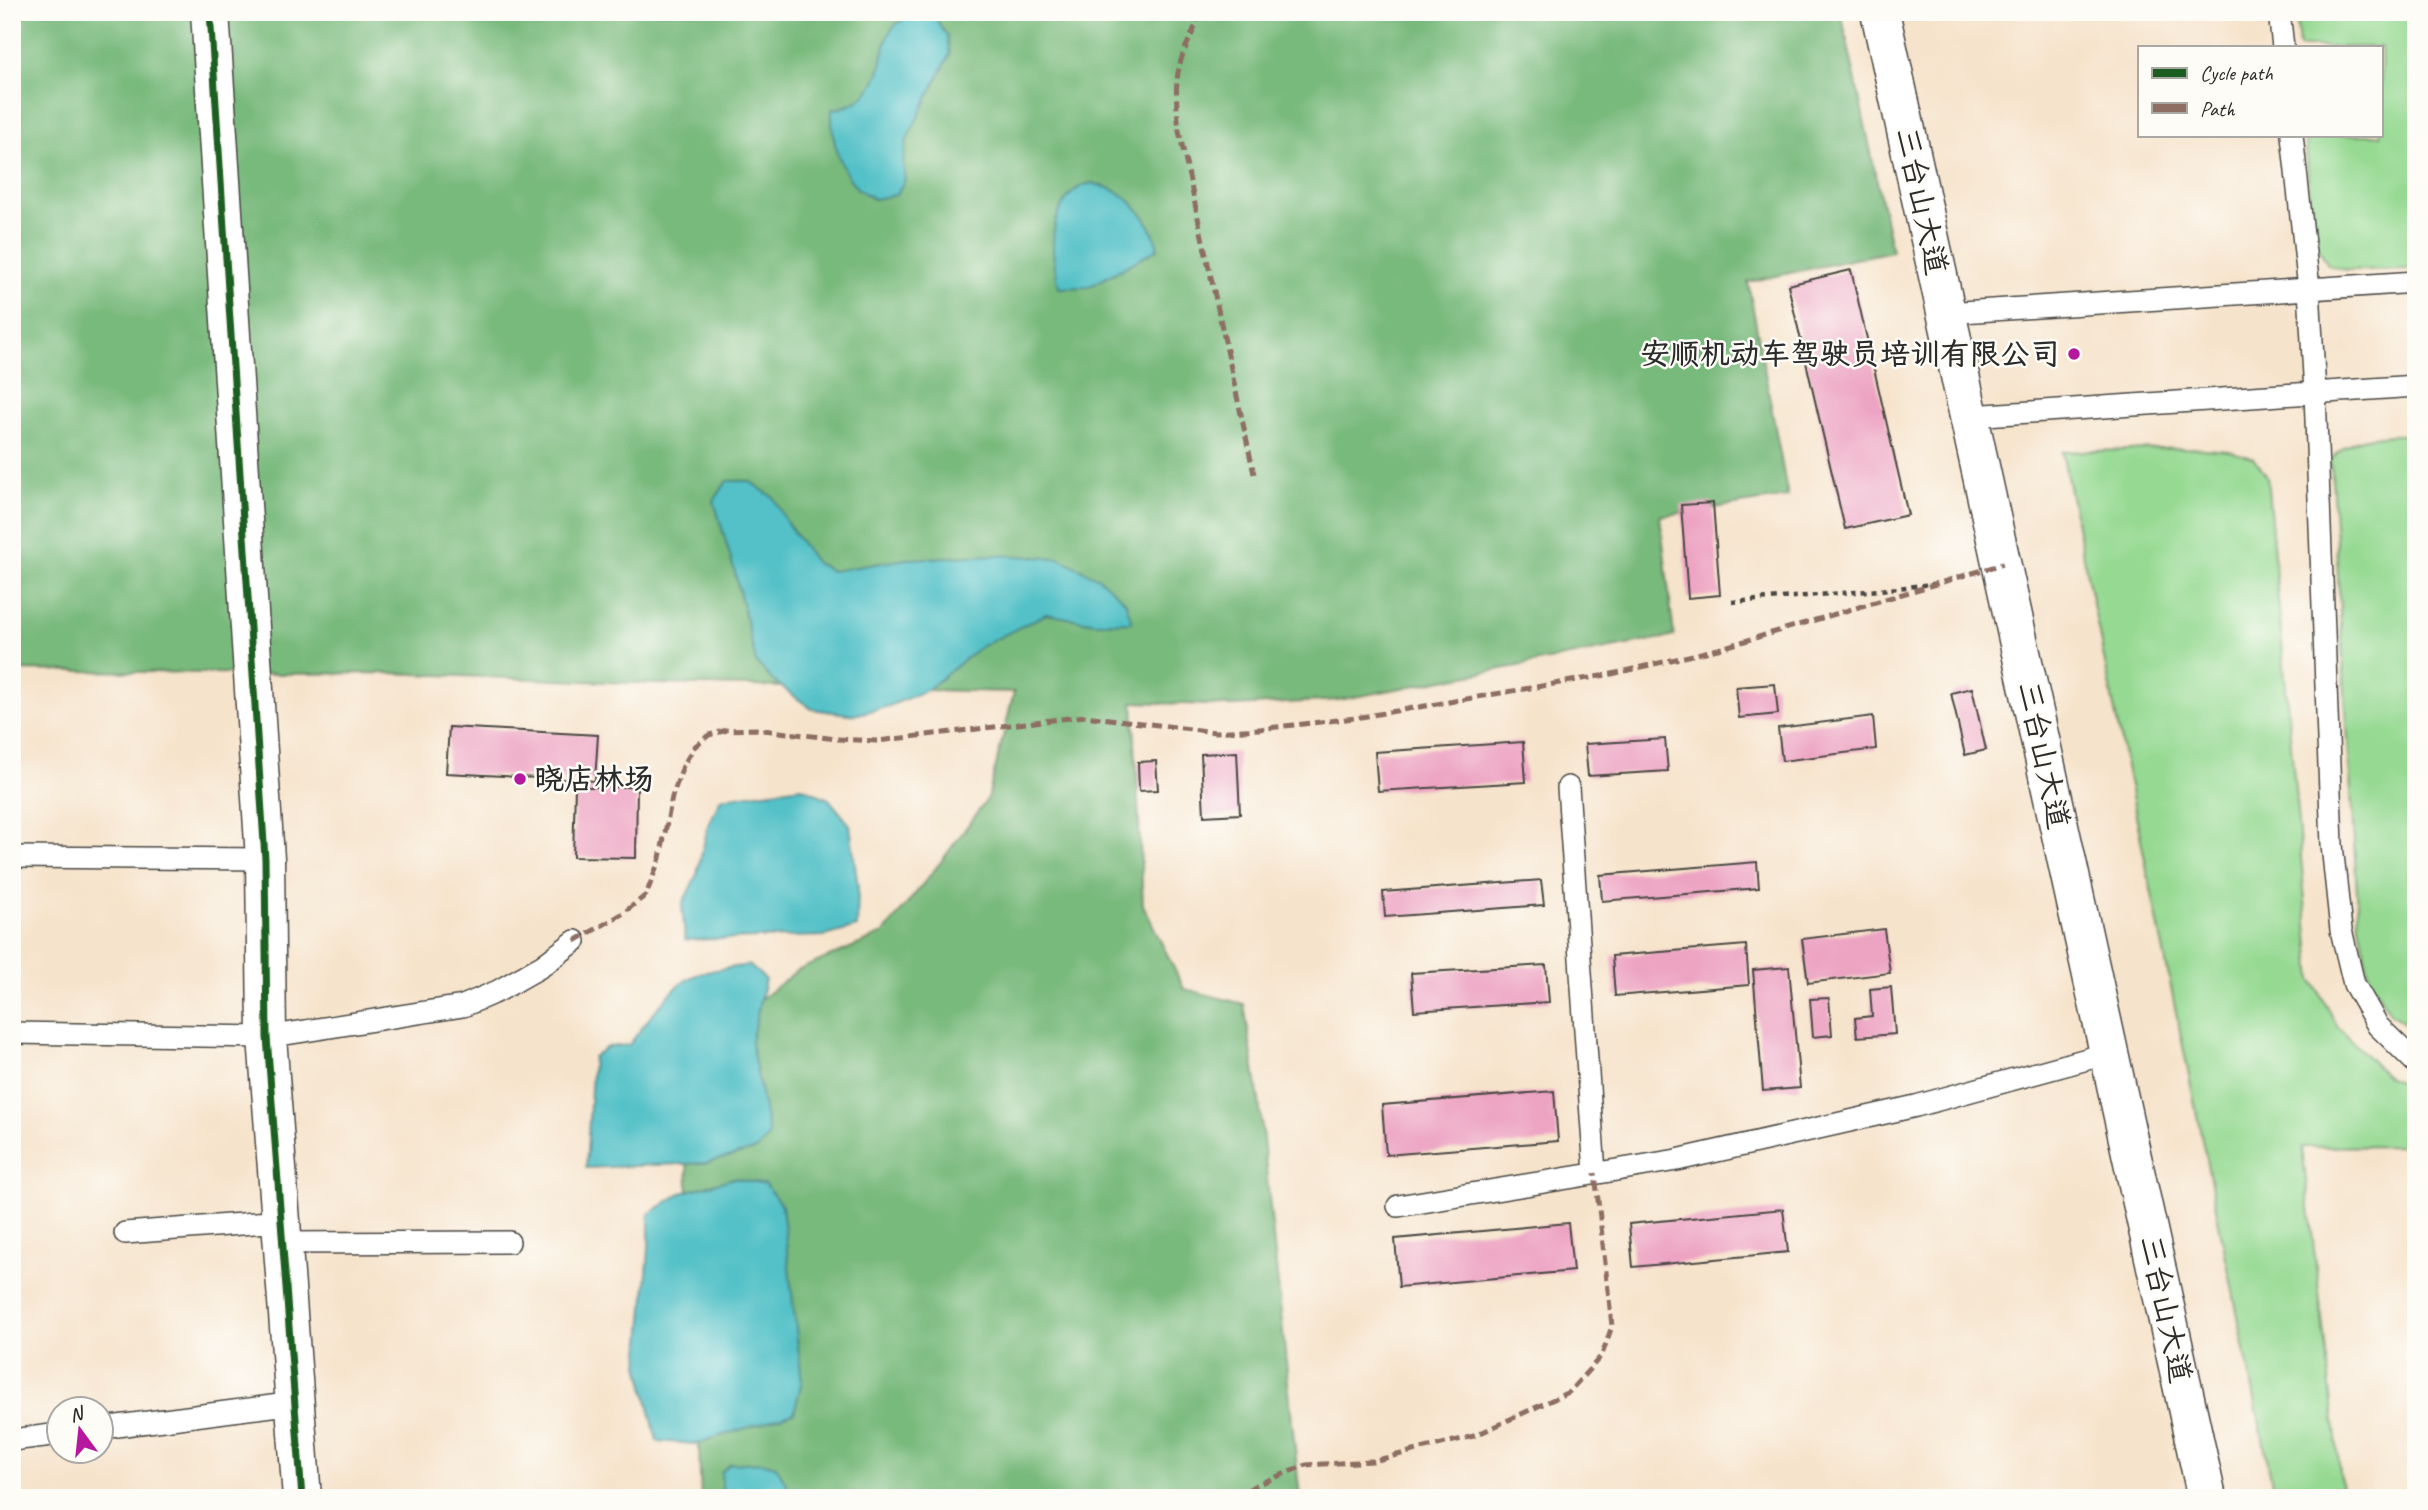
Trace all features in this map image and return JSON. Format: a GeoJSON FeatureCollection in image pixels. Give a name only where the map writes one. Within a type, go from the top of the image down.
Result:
{"type":"FeatureCollection","features":[{"type":"Feature","properties":{"kind":"main road"},"geometry":{"type":"LineString","coordinates":[[210,12],[265,859],[267,1037],[302,1498]]}},
{"type":"Feature","properties":{"kind":"main road","name":"三台山大道"},"geometry":{"type":"LineString","coordinates":[[1880,12],[2207,1498]]}},
{"type":"Feature","properties":{"kind":"lane"},"geometry":{"type":"LineString","coordinates":[[2279,12],[2283,46]]}},
{"type":"Feature","properties":{"kind":"lane"},"geometry":{"type":"LineString","coordinates":[[2292,136],[2309,289],[2332,845],[2341,930],[2354,984],[2378,1026],[2416,1063]]}},
{"type":"Feature","properties":{"kind":"lane"},"geometry":{"type":"LineString","coordinates":[[1946,313],[2416,282]]}},
{"type":"Feature","properties":{"kind":"lane"},"geometry":{"type":"LineString","coordinates":[[1970,416],[2416,386]]}},
{"type":"Feature","properties":{"kind":"lane"},"geometry":{"type":"LineString","coordinates":[[1568,787],[1595,1173]]}},
{"type":"Feature","properties":{"kind":"lane"},"geometry":{"type":"LineString","coordinates":[[12,857],[265,859]]}},
{"type":"Feature","properties":{"kind":"lane"},"geometry":{"type":"LineString","coordinates":[[12,1033],[267,1037],[463,1006],[498,991],[531,972],[575,941]]}},
{"type":"Feature","properties":{"kind":"lane"},"geometry":{"type":"LineString","coordinates":[[1398,1206],[1677,1160],[1916,1106],[2109,1053]]}},
{"type":"Feature","properties":{"kind":"lane"},"geometry":{"type":"LineString","coordinates":[[125,1233],[282,1232],[509,1242]]}},
{"type":"Feature","properties":{"kind":"lane"},"geometry":{"type":"LineString","coordinates":[[116,1426],[295,1403]]}},
{"type":"Feature","properties":{"kind":"lane"},"geometry":{"type":"LineString","coordinates":[[12,1440],[46,1436]]}},
{"type":"Feature","properties":{"kind":"path"},"geometry":{"type":"LineString","coordinates":[[1732,602],[1941,583]]}},
{"type":"Feature","properties":{"kind":"green space"},"geometry":{"type":"Polygon","coordinates":[[[12,12],[1841,12],[1892,251],[1748,282],[1788,497],[1660,516],[1674,636],[1339,700],[1234,706],[1133,702],[1143,905],[1184,989],[1244,1004],[1259,1100],[1300,1498],[701,1498],[685,1114],[731,1022],[798,970],[883,934],[940,863],[988,798],[1014,692],[656,684],[388,673],[12,670],[12,12]]]}},
{"type":"Feature","properties":{"kind":"green space"},"geometry":{"type":"Polygon","coordinates":[[[2296,12],[2416,12],[2416,269],[2346,270],[2328,265],[2313,237],[2305,136],[2382,136],[2382,46],[2299,46],[2296,12]]]}},
{"type":"Feature","properties":{"kind":"green space"},"geometry":{"type":"Polygon","coordinates":[[[2416,434],[2416,1031],[2391,1014],[2370,980],[2359,925],[2331,460],[2339,451],[2359,440],[2416,434]]]}},
{"type":"Feature","properties":{"kind":"green space"},"geometry":{"type":"Polygon","coordinates":[[[2192,448],[2230,451],[2255,459],[2267,477],[2312,979],[2338,1027],[2388,1078],[2416,1089],[2416,1146],[2302,1147],[2343,1498],[2275,1498],[2062,452],[2192,448]]]}},
{"type":"Feature","properties":{"kind":"water"},"geometry":{"type":"Polygon","coordinates":[[[933,14],[947,36],[950,54],[907,139],[903,162],[905,180],[896,195],[874,199],[857,188],[844,168],[834,139],[832,109],[854,103],[870,89],[878,75],[887,38],[895,26],[908,18],[933,14]]]}},
{"type":"Feature","properties":{"kind":"water"},"geometry":{"type":"Polygon","coordinates":[[[1092,183],[1117,191],[1133,204],[1149,225],[1158,249],[1089,287],[1059,288],[1053,249],[1055,223],[1068,197],[1075,190],[1092,183]]]}},
{"type":"Feature","properties":{"kind":"water"},"geometry":{"type":"Polygon","coordinates":[[[727,481],[749,481],[774,498],[787,523],[816,563],[832,571],[906,559],[994,555],[1059,558],[1099,578],[1125,601],[1132,622],[1095,623],[1046,614],[980,647],[927,690],[889,706],[854,715],[812,709],[772,680],[756,662],[735,573],[714,501],[727,481]]]}},
{"type":"Feature","properties":{"kind":"water"},"geometry":{"type":"Polygon","coordinates":[[[802,787],[829,799],[850,825],[858,888],[857,927],[825,936],[685,940],[682,905],[697,874],[708,826],[721,798],[802,787]]]}},
{"type":"Feature","properties":{"kind":"water"},"geometry":{"type":"Polygon","coordinates":[[[749,965],[765,979],[751,1042],[769,1135],[758,1149],[706,1163],[586,1168],[593,1057],[607,1047],[629,1045],[658,1007],[685,981],[707,972],[749,965]]]}},
{"type":"Feature","properties":{"kind":"water"},"geometry":{"type":"Polygon","coordinates":[[[734,1178],[765,1184],[782,1206],[802,1381],[794,1413],[695,1444],[657,1441],[639,1365],[649,1249],[649,1214],[681,1193],[734,1178]]]}},
{"type":"Feature","properties":{"kind":"water"},"geometry":{"type":"Polygon","coordinates":[[[761,1462],[776,1466],[788,1487],[789,1498],[723,1498],[721,1472],[730,1464],[761,1462]]]}},
{"type":"Feature","properties":{"kind":"building"},"geometry":{"type":"Polygon","coordinates":[[[1851,270],[1908,515],[1845,529],[1788,285],[1851,270]]]}},
{"type":"Feature","properties":{"kind":"building"},"geometry":{"type":"Polygon","coordinates":[[[1713,503],[1720,595],[1688,598],[1681,505],[1713,503]]]}},
{"type":"Feature","properties":{"kind":"building"},"geometry":{"type":"Polygon","coordinates":[[[1775,684],[1778,714],[1739,718],[1736,687],[1775,684]]]}},
{"type":"Feature","properties":{"kind":"building"},"geometry":{"type":"Polygon","coordinates":[[[1972,688],[1986,750],[1965,755],[1951,693],[1972,688]]]}},
{"type":"Feature","properties":{"kind":"building"},"geometry":{"type":"Polygon","coordinates":[[[1873,716],[1876,749],[1782,761],[1778,728],[1873,716]]]}},
{"type":"Feature","properties":{"kind":"building"},"geometry":{"type":"Polygon","coordinates":[[[449,727],[598,735],[595,781],[446,773],[449,727]]]}},
{"type":"Feature","properties":{"kind":"building"},"geometry":{"type":"Polygon","coordinates":[[[1665,739],[1668,771],[1588,776],[1585,744],[1665,739]]]}},
{"type":"Feature","properties":{"kind":"building"},"geometry":{"type":"Polygon","coordinates":[[[1523,742],[1526,782],[1378,791],[1375,752],[1523,742]]]}},
{"type":"Feature","properties":{"kind":"building"},"geometry":{"type":"Polygon","coordinates":[[[1237,752],[1240,814],[1204,816],[1201,754],[1237,752]]]}},
{"type":"Feature","properties":{"kind":"building"},"geometry":{"type":"Polygon","coordinates":[[[1156,761],[1158,790],[1139,791],[1138,762],[1156,761]]]}},
{"type":"Feature","properties":{"kind":"building"},"geometry":{"type":"Polygon","coordinates":[[[575,787],[637,787],[636,858],[573,857],[575,787]]]}},
{"type":"Feature","properties":{"kind":"building"},"geometry":{"type":"Polygon","coordinates":[[[1757,862],[1759,888],[1602,901],[1600,875],[1757,862]]]}},
{"type":"Feature","properties":{"kind":"building"},"geometry":{"type":"Polygon","coordinates":[[[1541,880],[1544,905],[1385,917],[1383,892],[1541,880]]]}},
{"type":"Feature","properties":{"kind":"building"},"geometry":{"type":"Polygon","coordinates":[[[1884,929],[1890,973],[1808,983],[1802,939],[1884,929]]]}},
{"type":"Feature","properties":{"kind":"building"},"geometry":{"type":"Polygon","coordinates":[[[1746,945],[1749,985],[1615,996],[1612,956],[1746,945]]]}},
{"type":"Feature","properties":{"kind":"building"},"geometry":{"type":"Polygon","coordinates":[[[1546,965],[1549,1002],[1414,1011],[1411,973],[1546,965]]]}},
{"type":"Feature","properties":{"kind":"building"},"geometry":{"type":"Polygon","coordinates":[[[1789,967],[1800,1088],[1763,1091],[1753,970],[1789,967]]]}},
{"type":"Feature","properties":{"kind":"building"},"geometry":{"type":"Polygon","coordinates":[[[1891,987],[1895,1034],[1857,1037],[1855,1018],[1872,1016],[1870,989],[1891,987]]]}},
{"type":"Feature","properties":{"kind":"building"},"geometry":{"type":"Polygon","coordinates":[[[1829,998],[1832,1035],[1813,1037],[1810,999],[1829,998]]]}},
{"type":"Feature","properties":{"kind":"building"},"geometry":{"type":"Polygon","coordinates":[[[1554,1091],[1558,1141],[1386,1155],[1382,1105],[1554,1091]]]}},
{"type":"Feature","properties":{"kind":"building"},"geometry":{"type":"Polygon","coordinates":[[[1783,1209],[1788,1252],[1633,1267],[1629,1224],[1783,1209]]]}},
{"type":"Feature","properties":{"kind":"building"},"geometry":{"type":"Polygon","coordinates":[[[1568,1223],[1573,1271],[1399,1287],[1395,1239],[1568,1223]]]}},
{"type":"Feature","properties":{"kind":"marked path"},"geometry":{"type":"LineString","coordinates":[[1198,12],[1178,72],[1176,97],[1179,131],[1254,474]]}},
{"type":"Feature","properties":{"kind":"marked path"},"geometry":{"type":"LineString","coordinates":[[575,941],[622,914],[646,895],[660,858],[672,797],[683,766],[694,747],[709,735],[727,730],[755,729],[877,741],[1085,716],[1215,732],[1355,718],[1612,674],[1718,649],[2003,564]]}},
{"type":"Feature","properties":{"kind":"marked path"},"geometry":{"type":"LineString","coordinates":[[1236,1498],[1254,1486],[1306,1465],[1373,1461],[1474,1436],[1569,1392],[1602,1355],[1612,1326],[1595,1173]]}},
{"type":"Feature","properties":{"kind":"cycle path"},"geometry":{"type":"LineString","coordinates":[[210,12],[265,859],[267,1037],[302,1498]]}},
{"type":"Feature","properties":{"kind":"place","name":"安顺机动车驾驶员培训有限公司"},"geometry":{"type":"Point","coordinates":[2074,354]}},
{"type":"Feature","properties":{"kind":"place","name":"晓店林场"},"geometry":{"type":"Point","coordinates":[520,779]}}]}
